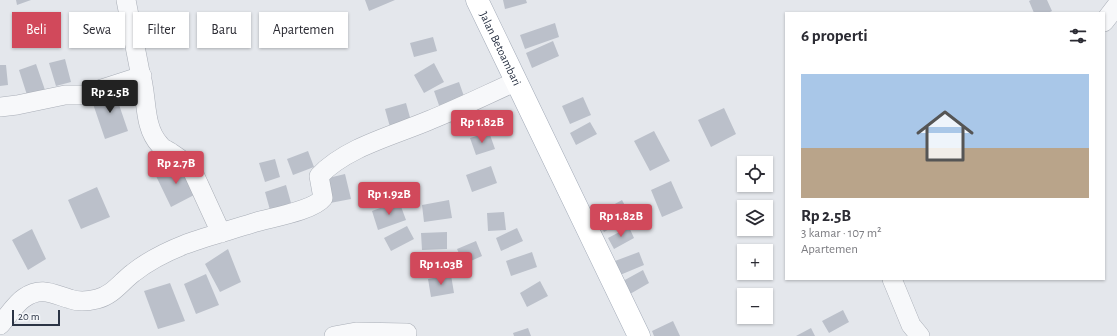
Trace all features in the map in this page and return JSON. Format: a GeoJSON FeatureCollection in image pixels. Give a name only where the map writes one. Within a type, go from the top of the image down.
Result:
{"type":"FeatureCollection","features":[{"type":"Feature","properties":{"kind":"main road","name":"Jalan Betoambari"},"geometry":{"type":"LineString","coordinates":[[477,0],[639,336]]}},
{"type":"Feature","properties":{"kind":"street"},"geometry":{"type":"LineString","coordinates":[[126,0],[144,83],[152,134],[160,146],[187,164],[193,172],[221,233]]}},
{"type":"Feature","properties":{"kind":"street"},"geometry":{"type":"LineString","coordinates":[[1105,21],[1117,5]]}},
{"type":"Feature","properties":{"kind":"street"},"geometry":{"type":"LineString","coordinates":[[0,107],[65,95],[83,95],[142,76]]}},
{"type":"Feature","properties":{"kind":"street"},"geometry":{"type":"LineString","coordinates":[[0,325],[24,298],[34,293],[45,291],[71,300],[84,301],[98,299],[114,292],[132,274],[186,244],[307,208],[320,202],[323,198],[319,176],[337,160],[370,144],[432,120],[517,81]]}},
{"type":"Feature","properties":{"kind":"street"},"geometry":{"type":"LineString","coordinates":[[892,280],[911,325],[920,336]]}},
{"type":"Feature","properties":{"kind":"street"},"geometry":{"type":"LineString","coordinates":[[334,336],[356,332],[407,333]]}},
{"type":"Feature","properties":{"kind":"building"},"geometry":{"type":"Polygon","coordinates":[[[16,0],[31,0],[17,5],[16,0]]]}},
{"type":"Feature","properties":{"kind":"building"},"geometry":{"type":"Polygon","coordinates":[[[365,0],[395,0],[369,11],[365,0]]]}},
{"type":"Feature","properties":{"kind":"building"},"geometry":{"type":"Polygon","coordinates":[[[503,0],[526,0],[527,3],[505,9],[503,0]]]}},
{"type":"Feature","properties":{"kind":"building"},"geometry":{"type":"Polygon","coordinates":[[[1047,0],[1052,11],[1034,12],[1029,1],[1047,0]]]}},
{"type":"Feature","properties":{"kind":"building"},"geometry":{"type":"Polygon","coordinates":[[[555,23],[559,37],[525,49],[520,35],[555,23]]]}},
{"type":"Feature","properties":{"kind":"building"},"geometry":{"type":"Polygon","coordinates":[[[433,37],[437,51],[414,57],[410,43],[433,37]]]}},
{"type":"Feature","properties":{"kind":"building"},"geometry":{"type":"Polygon","coordinates":[[[553,41],[559,56],[532,68],[526,53],[553,41]]]}},
{"type":"Feature","properties":{"kind":"building"},"geometry":{"type":"Polygon","coordinates":[[[65,59],[71,82],[56,86],[49,63],[65,59]]]}},
{"type":"Feature","properties":{"kind":"building"},"geometry":{"type":"Polygon","coordinates":[[[434,63],[444,82],[424,93],[414,75],[434,63]]]}},
{"type":"Feature","properties":{"kind":"building"},"geometry":{"type":"Polygon","coordinates":[[[36,64],[45,90],[27,95],[19,70],[36,64]]]}},
{"type":"Feature","properties":{"kind":"building"},"geometry":{"type":"Polygon","coordinates":[[[0,65],[6,65],[8,85],[0,86],[0,65]]]}},
{"type":"Feature","properties":{"kind":"building"},"geometry":{"type":"Polygon","coordinates":[[[459,82],[466,102],[441,111],[434,91],[459,82]]]}},
{"type":"Feature","properties":{"kind":"building"},"geometry":{"type":"Polygon","coordinates":[[[114,90],[128,131],[105,139],[91,98],[114,90]]]}},
{"type":"Feature","properties":{"kind":"building"},"geometry":{"type":"Polygon","coordinates":[[[583,97],[591,115],[570,124],[562,106],[583,97]]]}},
{"type":"Feature","properties":{"kind":"building"},"geometry":{"type":"Polygon","coordinates":[[[406,103],[411,121],[390,127],[385,109],[406,103]]]}},
{"type":"Feature","properties":{"kind":"building"},"geometry":{"type":"Polygon","coordinates":[[[724,108],[736,134],[711,147],[698,120],[724,108]]]}},
{"type":"Feature","properties":{"kind":"building"},"geometry":{"type":"Polygon","coordinates":[[[470,110],[475,122],[454,131],[449,119],[470,110]]]}},
{"type":"Feature","properties":{"kind":"building"},"geometry":{"type":"Polygon","coordinates":[[[590,122],[597,134],[576,145],[570,133],[590,122]]]}},
{"type":"Feature","properties":{"kind":"building"},"geometry":{"type":"Polygon","coordinates":[[[654,131],[670,161],[650,171],[634,141],[654,131]]]}},
{"type":"Feature","properties":{"kind":"building"},"geometry":{"type":"Polygon","coordinates":[[[489,132],[495,149],[476,155],[470,138],[489,132]]]}},
{"type":"Feature","properties":{"kind":"building"},"geometry":{"type":"Polygon","coordinates":[[[308,151],[314,167],[293,175],[287,159],[308,151]]]}},
{"type":"Feature","properties":{"kind":"building"},"geometry":{"type":"Polygon","coordinates":[[[275,159],[280,177],[265,182],[259,163],[275,159]]]}},
{"type":"Feature","properties":{"kind":"building"},"geometry":{"type":"Polygon","coordinates":[[[179,164],[196,194],[171,207],[156,176],[179,164]]]}},
{"type":"Feature","properties":{"kind":"building"},"geometry":{"type":"Polygon","coordinates":[[[491,166],[497,183],[472,192],[466,175],[491,166]]]}},
{"type":"Feature","properties":{"kind":"building"},"geometry":{"type":"Polygon","coordinates":[[[345,174],[351,199],[330,203],[324,179],[345,174]]]}},
{"type":"Feature","properties":{"kind":"building"},"geometry":{"type":"Polygon","coordinates":[[[671,181],[683,208],[662,217],[651,190],[671,181]]]}},
{"type":"Feature","properties":{"kind":"building"},"geometry":{"type":"Polygon","coordinates":[[[286,185],[291,203],[270,210],[265,192],[286,185]]]}},
{"type":"Feature","properties":{"kind":"building"},"geometry":{"type":"Polygon","coordinates":[[[97,187],[110,217],[81,229],[68,200],[97,187]]]}},
{"type":"Feature","properties":{"kind":"building"},"geometry":{"type":"Polygon","coordinates":[[[449,200],[452,218],[424,222],[422,205],[449,200]]]}},
{"type":"Feature","properties":{"kind":"building"},"geometry":{"type":"Polygon","coordinates":[[[622,200],[631,217],[604,232],[595,215],[622,200]]]}},
{"type":"Feature","properties":{"kind":"building"},"geometry":{"type":"Polygon","coordinates":[[[399,201],[406,220],[378,230],[372,211],[399,201]]]}},
{"type":"Feature","properties":{"kind":"building"},"geometry":{"type":"Polygon","coordinates":[[[504,212],[506,230],[488,231],[487,213],[504,212]]]}},
{"type":"Feature","properties":{"kind":"building"},"geometry":{"type":"Polygon","coordinates":[[[407,226],[414,239],[391,251],[384,238],[407,226]]]}},
{"type":"Feature","properties":{"kind":"building"},"geometry":{"type":"Polygon","coordinates":[[[629,227],[634,238],[614,249],[608,238],[629,227]]]}},
{"type":"Feature","properties":{"kind":"building"},"geometry":{"type":"Polygon","coordinates":[[[517,228],[523,241],[501,251],[496,238],[517,228]]]}},
{"type":"Feature","properties":{"kind":"building"},"geometry":{"type":"Polygon","coordinates":[[[32,229],[46,259],[28,270],[12,240],[32,229]]]}},
{"type":"Feature","properties":{"kind":"building"},"geometry":{"type":"Polygon","coordinates":[[[447,232],[447,249],[422,250],[421,233],[447,232]]]}},
{"type":"Feature","properties":{"kind":"building"},"geometry":{"type":"Polygon","coordinates":[[[476,241],[482,256],[464,264],[457,249],[476,241]]]}},
{"type":"Feature","properties":{"kind":"building"},"geometry":{"type":"Polygon","coordinates":[[[228,249],[241,282],[220,292],[205,264],[228,249]]]}},
{"type":"Feature","properties":{"kind":"building"},"geometry":{"type":"Polygon","coordinates":[[[532,252],[537,267],[511,276],[506,261],[532,252]]]}},
{"type":"Feature","properties":{"kind":"building"},"geometry":{"type":"Polygon","coordinates":[[[639,252],[644,265],[620,275],[615,261],[639,252]]]}},
{"type":"Feature","properties":{"kind":"building"},"geometry":{"type":"Polygon","coordinates":[[[643,270],[649,283],[630,294],[623,281],[643,270]]]}},
{"type":"Feature","properties":{"kind":"building"},"geometry":{"type":"Polygon","coordinates":[[[206,274],[219,305],[196,314],[184,284],[206,274]]]}},
{"type":"Feature","properties":{"kind":"building"},"geometry":{"type":"Polygon","coordinates":[[[451,275],[454,293],[431,297],[428,279],[451,275]]]}},
{"type":"Feature","properties":{"kind":"building"},"geometry":{"type":"Polygon","coordinates":[[[540,281],[548,296],[527,307],[520,293],[540,281]]]}},
{"type":"Feature","properties":{"kind":"building"},"geometry":{"type":"Polygon","coordinates":[[[170,283],[185,321],[158,329],[144,291],[170,283]]]}},
{"type":"Feature","properties":{"kind":"building"},"geometry":{"type":"Polygon","coordinates":[[[843,310],[849,322],[829,333],[822,321],[843,310]]]}},
{"type":"Feature","properties":{"kind":"building"},"geometry":{"type":"Polygon","coordinates":[[[673,321],[680,336],[654,336],[652,331],[673,321]]]}},
{"type":"Feature","properties":{"kind":"building"},"geometry":{"type":"Polygon","coordinates":[[[528,328],[531,336],[514,336],[513,333],[528,328]]]}},
{"type":"Feature","properties":{"kind":"building"},"geometry":{"type":"Polygon","coordinates":[[[811,328],[815,336],[796,336],[811,328]]]}}]}
